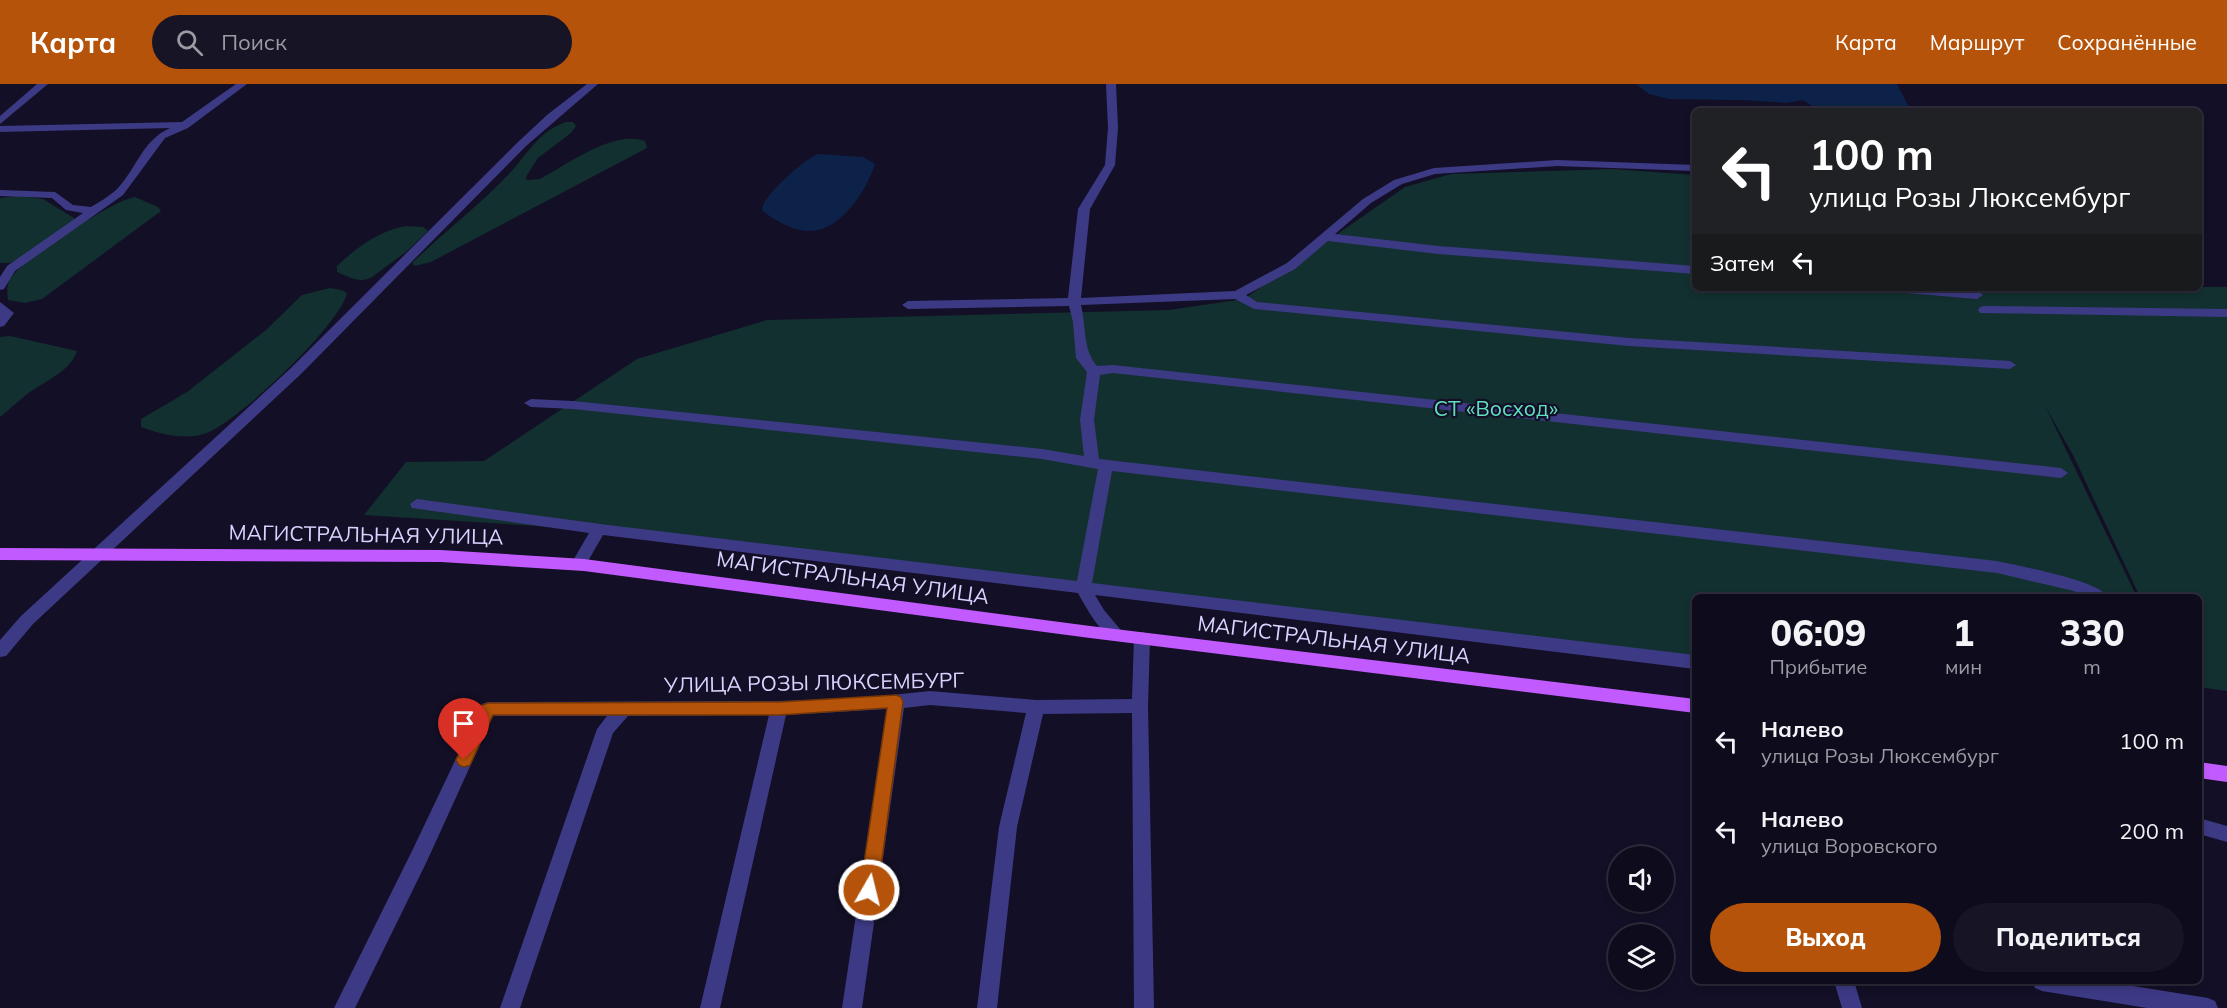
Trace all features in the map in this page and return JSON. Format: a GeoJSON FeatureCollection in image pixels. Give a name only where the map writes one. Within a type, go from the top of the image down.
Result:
{"type":"FeatureCollection","features":[{"type":"Feature","properties":{"kind":"main road","name":"МАГИСТРАЛЬНАЯ УЛИЦА"},"geometry":{"type":"LineString","coordinates":[[0,554],[441,556],[579,564],[1117,635],[1692,706]]}},
{"type":"Feature","properties":{"kind":"main road"},"geometry":{"type":"LineString","coordinates":[[2202,770],[2227,774]]}},
{"type":"Feature","properties":{"kind":"street"},"geometry":{"type":"LineString","coordinates":[[0,121],[43,84]]}},
{"type":"Feature","properties":{"kind":"street"},"geometry":{"type":"LineString","coordinates":[[0,286],[11,270],[119,193],[153,144],[170,131],[184,126],[242,84]]}},
{"type":"Feature","properties":{"kind":"street"},"geometry":{"type":"LineString","coordinates":[[0,651],[27,620],[296,371],[522,144],[551,117],[593,84]]}},
{"type":"Feature","properties":{"kind":"street"},"geometry":{"type":"LineString","coordinates":[[1094,371],[1082,358],[1079,322],[1074,303],[1084,209],[1110,165],[1113,128],[1111,84]]}},
{"type":"Feature","properties":{"kind":"street"},"geometry":{"type":"LineString","coordinates":[[0,129],[184,126]]}},
{"type":"Feature","properties":{"kind":"street"},"geometry":{"type":"LineString","coordinates":[[908,305],[1074,303],[1237,295],[1291,266],[1367,201],[1398,182],[1434,171],[1557,163],[1692,168]]}},
{"type":"Feature","properties":{"kind":"street"},"geometry":{"type":"LineString","coordinates":[[0,193],[55,195],[70,208],[94,211]]}},
{"type":"Feature","properties":{"kind":"street"},"geometry":{"type":"LineString","coordinates":[[1327,237],[1438,250],[1692,270]]}},
{"type":"Feature","properties":{"kind":"street"},"geometry":{"type":"LineString","coordinates":[[1930,291],[1977,295]]}},
{"type":"Feature","properties":{"kind":"street"},"geometry":{"type":"LineString","coordinates":[[1237,295],[1254,305],[1618,341],[2010,365]]}},
{"type":"Feature","properties":{"kind":"street"},"geometry":{"type":"LineString","coordinates":[[0,306],[8,313],[0,323]]}},
{"type":"Feature","properties":{"kind":"street"},"geometry":{"type":"LineString","coordinates":[[1984,310],[2227,313]]}},
{"type":"Feature","properties":{"kind":"street"},"geometry":{"type":"LineString","coordinates":[[1094,371],[1113,369],[2061,474]]}},
{"type":"Feature","properties":{"kind":"street"},"geometry":{"type":"LineString","coordinates":[[1094,371],[1087,420],[1099,464],[1083,588],[1098,614],[1117,635]]}},
{"type":"Feature","properties":{"kind":"street"},"geometry":{"type":"LineString","coordinates":[[531,403],[573,405],[1030,453],[1099,464],[1997,567],[2078,586],[2094,594]]}},
{"type":"Feature","properties":{"kind":"street"},"geometry":{"type":"LineString","coordinates":[[417,504],[599,529],[1692,662]]}},
{"type":"Feature","properties":{"kind":"street"},"geometry":{"type":"LineString","coordinates":[[579,564],[599,529]]}},
{"type":"Feature","properties":{"kind":"street"},"geometry":{"type":"LineString","coordinates":[[1142,638],[1140,706],[1144,1008]]}},
{"type":"Feature","properties":{"kind":"street","name":"УЛИЦА РОЗЫ ЛЮКСЕМБУРГ"},"geometry":{"type":"LineString","coordinates":[[344,1008],[420,855],[488,709],[779,708],[930,698],[1036,706],[1140,706]]}},
{"type":"Feature","properties":{"kind":"street"},"geometry":{"type":"LineString","coordinates":[[852,1008],[896,702]]}},
{"type":"Feature","properties":{"kind":"street"},"geometry":{"type":"LineString","coordinates":[[987,1008],[1008,826],[1036,706]]}},
{"type":"Feature","properties":{"kind":"street"},"geometry":{"type":"LineString","coordinates":[[510,1008],[606,729],[625,707]]}},
{"type":"Feature","properties":{"kind":"street"},"geometry":{"type":"LineString","coordinates":[[710,1008],[779,708]]}},
{"type":"Feature","properties":{"kind":"street"},"geometry":{"type":"LineString","coordinates":[[2202,827],[2227,834]]}},
{"type":"Feature","properties":{"kind":"street"},"geometry":{"type":"LineString","coordinates":[[1845,984],[1852,1008]]}},
{"type":"Feature","properties":{"kind":"street"},"geometry":{"type":"LineString","coordinates":[[2060,984],[2208,1008]]}},
{"type":"Feature","properties":{"kind":"green space"},"geometry":{"type":"Polygon","coordinates":[[[573,122],[576,126],[571,133],[538,158],[526,177],[527,180],[540,179],[591,150],[619,140],[645,141],[647,148],[431,262],[415,266],[412,263],[494,189],[539,139],[556,126],[573,122]]]}},
{"type":"Feature","properties":{"kind":"green space","name":"СТ «Восход»"},"geometry":{"type":"Polygon","coordinates":[[[1612,169],[1692,175],[1692,291],[2202,291],[2202,287],[2227,287],[2227,691],[2202,687],[2202,594],[2139,594],[2073,455],[2045,406],[2136,594],[1692,594],[1692,668],[584,529],[364,515],[406,462],[484,461],[637,359],[767,320],[1169,310],[1244,299],[1405,187],[1451,174],[1612,169]]]}},
{"type":"Feature","properties":{"kind":"green space"},"geometry":{"type":"Polygon","coordinates":[[[18,196],[43,199],[74,218],[73,222],[18,260],[0,263],[0,198],[18,196]]]}},
{"type":"Feature","properties":{"kind":"green space"},"geometry":{"type":"Polygon","coordinates":[[[135,197],[158,207],[161,211],[42,299],[25,303],[8,300],[9,281],[18,269],[49,245],[90,219],[124,200],[135,197]]]}},
{"type":"Feature","properties":{"kind":"green space"},"geometry":{"type":"Polygon","coordinates":[[[406,226],[423,227],[428,231],[406,252],[372,277],[359,280],[337,272],[337,266],[369,241],[387,231],[406,226]]]}},
{"type":"Feature","properties":{"kind":"green space"},"geometry":{"type":"Polygon","coordinates":[[[330,288],[347,293],[340,308],[285,372],[239,412],[219,426],[196,436],[172,435],[141,427],[141,419],[187,392],[266,330],[302,295],[330,288]]]}},
{"type":"Feature","properties":{"kind":"green space"},"geometry":{"type":"Polygon","coordinates":[[[10,336],[77,351],[62,371],[26,395],[0,417],[0,337],[10,336]]]}},
{"type":"Feature","properties":{"kind":"water"},"geometry":{"type":"Polygon","coordinates":[[[1636,84],[1897,84],[1909,108],[1815,108],[1803,100],[1786,103],[1669,99],[1649,94],[1636,84]]]}},
{"type":"Feature","properties":{"kind":"water"},"geometry":{"type":"Polygon","coordinates":[[[818,154],[863,157],[875,164],[866,186],[851,208],[831,225],[809,231],[784,224],[762,210],[776,187],[818,154]]]}},
{"type":"Feature","properties":{"kind":"route"},"geometry":{"type":"LineString","coordinates":[[464,760],[488,709],[779,708],[896,702],[869,890]]}}]}
